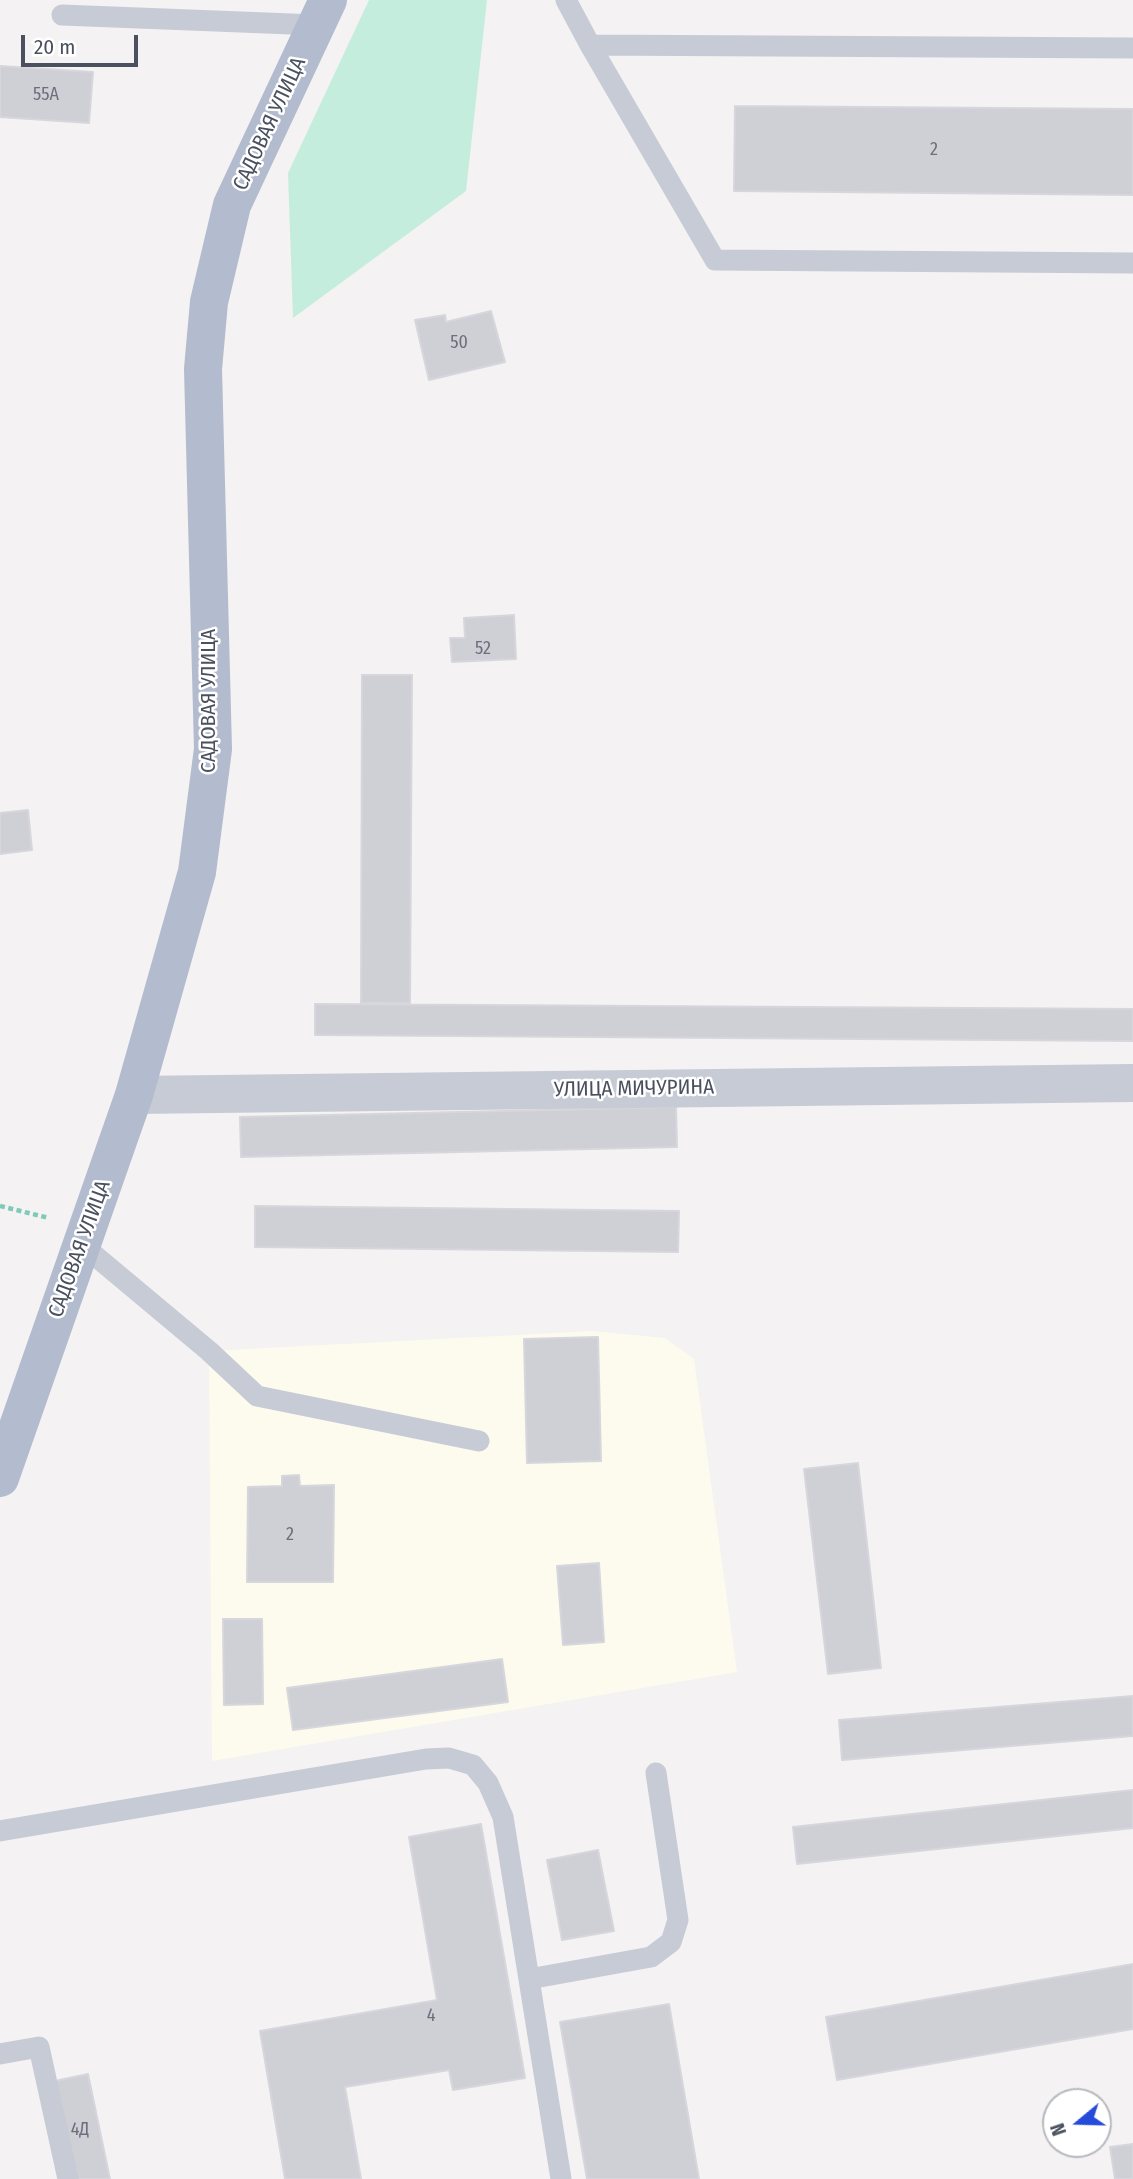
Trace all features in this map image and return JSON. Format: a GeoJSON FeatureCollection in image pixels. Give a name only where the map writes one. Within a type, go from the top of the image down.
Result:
{"type":"FeatureCollection","features":[{"type":"Feature","properties":{"kind":"main road","name":"САДОВАЯ УЛИЦА"},"geometry":{"type":"LineString","coordinates":[[0,1478],[134,1095],[197,872],[213,749],[203,369],[209,303],[232,205],[322,12]]}},
{"type":"Feature","properties":{"kind":"street","name":"УЛИЦА МИЧУРИНА"},"geometry":{"type":"LineString","coordinates":[[134,1095],[1133,1083]]}},
{"type":"Feature","properties":{"kind":"lane"},"geometry":{"type":"LineString","coordinates":[[566,0],[715,260],[1133,263]]}},
{"type":"Feature","properties":{"kind":"lane"},"geometry":{"type":"LineString","coordinates":[[62,15],[322,12]]}},
{"type":"Feature","properties":{"kind":"lane"},"geometry":{"type":"LineString","coordinates":[[590,45],[1133,48]]}},
{"type":"Feature","properties":{"kind":"lane"},"geometry":{"type":"LineString","coordinates":[[84,1236],[257,1396],[479,1441]]}},
{"type":"Feature","properties":{"kind":"lane"},"geometry":{"type":"LineString","coordinates":[[0,1831],[187,1797],[449,1758],[473,1765],[488,1783],[503,1817],[561,2179]]}},
{"type":"Feature","properties":{"kind":"lane"},"geometry":{"type":"LineString","coordinates":[[529,1979],[651,1957],[671,1942],[678,1920],[656,1773]]}},
{"type":"Feature","properties":{"kind":"lane"},"geometry":{"type":"LineString","coordinates":[[0,2054],[39,2047],[68,2179]]}},
{"type":"Feature","properties":{"kind":"path"},"geometry":{"type":"LineString","coordinates":[[0,1206],[84,1236]]}},
{"type":"Feature","properties":{"kind":"shaded area"},"geometry":{"type":"Polygon","coordinates":[[[592,1331],[665,1338],[694,1359],[737,1672],[212,1761],[209,1351],[592,1331]]]}},
{"type":"Feature","properties":{"kind":"green space"},"geometry":{"type":"Polygon","coordinates":[[[369,0],[487,0],[466,191],[293,318],[288,173],[369,0]]]}},
{"type":"Feature","properties":{"kind":"building"},"geometry":{"type":"Polygon","coordinates":[[[0,66],[93,72],[89,123],[0,117],[0,66]]]}},
{"type":"Feature","properties":{"kind":"building"},"geometry":{"type":"Polygon","coordinates":[[[735,106],[1133,109],[1133,195],[734,191],[735,106]]]}},
{"type":"Feature","properties":{"kind":"building"},"geometry":{"type":"Polygon","coordinates":[[[491,311],[505,362],[429,380],[415,320],[445,315],[446,322],[491,311]]]}},
{"type":"Feature","properties":{"kind":"building"},"geometry":{"type":"Polygon","coordinates":[[[514,615],[516,659],[452,662],[450,638],[465,638],[464,618],[514,615]]]}},
{"type":"Feature","properties":{"kind":"building"},"geometry":{"type":"Polygon","coordinates":[[[362,675],[412,675],[410,1003],[361,1003],[362,675]]]}},
{"type":"Feature","properties":{"kind":"building"},"geometry":{"type":"Polygon","coordinates":[[[28,810],[32,850],[0,854],[0,813],[28,810]]]}},
{"type":"Feature","properties":{"kind":"building"},"geometry":{"type":"Polygon","coordinates":[[[315,1004],[1133,1009],[1133,1041],[315,1035],[315,1004]]]}},
{"type":"Feature","properties":{"kind":"building"},"geometry":{"type":"Polygon","coordinates":[[[676,1107],[677,1147],[241,1157],[240,1117],[676,1107]]]}},
{"type":"Feature","properties":{"kind":"building"},"geometry":{"type":"Polygon","coordinates":[[[255,1206],[679,1211],[678,1252],[255,1247],[255,1206]]]}},
{"type":"Feature","properties":{"kind":"building"},"geometry":{"type":"Polygon","coordinates":[[[598,1337],[601,1461],[527,1463],[524,1339],[598,1337]]]}},
{"type":"Feature","properties":{"kind":"building"},"geometry":{"type":"Polygon","coordinates":[[[858,1463],[881,1668],[828,1674],[804,1469],[858,1463]]]}},
{"type":"Feature","properties":{"kind":"building"},"geometry":{"type":"Polygon","coordinates":[[[299,1475],[300,1486],[334,1485],[333,1582],[247,1582],[248,1487],[282,1486],[282,1476],[299,1475]]]}},
{"type":"Feature","properties":{"kind":"building"},"geometry":{"type":"Polygon","coordinates":[[[599,1563],[604,1642],[563,1645],[557,1566],[599,1563]]]}},
{"type":"Feature","properties":{"kind":"building"},"geometry":{"type":"Polygon","coordinates":[[[223,1619],[262,1619],[263,1704],[224,1705],[223,1619]]]}},
{"type":"Feature","properties":{"kind":"building"},"geometry":{"type":"Polygon","coordinates":[[[502,1659],[508,1702],[293,1730],[287,1688],[502,1659]]]}},
{"type":"Feature","properties":{"kind":"building"},"geometry":{"type":"Polygon","coordinates":[[[1133,1696],[1133,1736],[842,1760],[839,1720],[1133,1696]]]}},
{"type":"Feature","properties":{"kind":"building"},"geometry":{"type":"Polygon","coordinates":[[[1133,1790],[1133,1828],[797,1864],[793,1827],[1133,1790]]]}},
{"type":"Feature","properties":{"kind":"building"},"geometry":{"type":"Polygon","coordinates":[[[481,1824],[525,2078],[453,2090],[449,2070],[345,2087],[361,2179],[285,2179],[260,2031],[437,2000],[409,1837],[481,1824]]]}},
{"type":"Feature","properties":{"kind":"building"},"geometry":{"type":"Polygon","coordinates":[[[598,1850],[614,1931],[562,1940],[547,1860],[598,1850]]]}},
{"type":"Feature","properties":{"kind":"building"},"geometry":{"type":"Polygon","coordinates":[[[1133,1964],[1133,2029],[837,2080],[826,2017],[1133,1964]]]}},
{"type":"Feature","properties":{"kind":"building"},"geometry":{"type":"Polygon","coordinates":[[[669,2004],[699,2179],[587,2179],[560,2022],[669,2004]]]}},
{"type":"Feature","properties":{"kind":"building"},"geometry":{"type":"Polygon","coordinates":[[[88,2074],[110,2179],[70,2179],[50,2082],[88,2074]]]}},
{"type":"Feature","properties":{"kind":"building"},"geometry":{"type":"Polygon","coordinates":[[[1133,2144],[1133,2179],[1115,2179],[1112,2147],[1133,2144]]]}}]}
